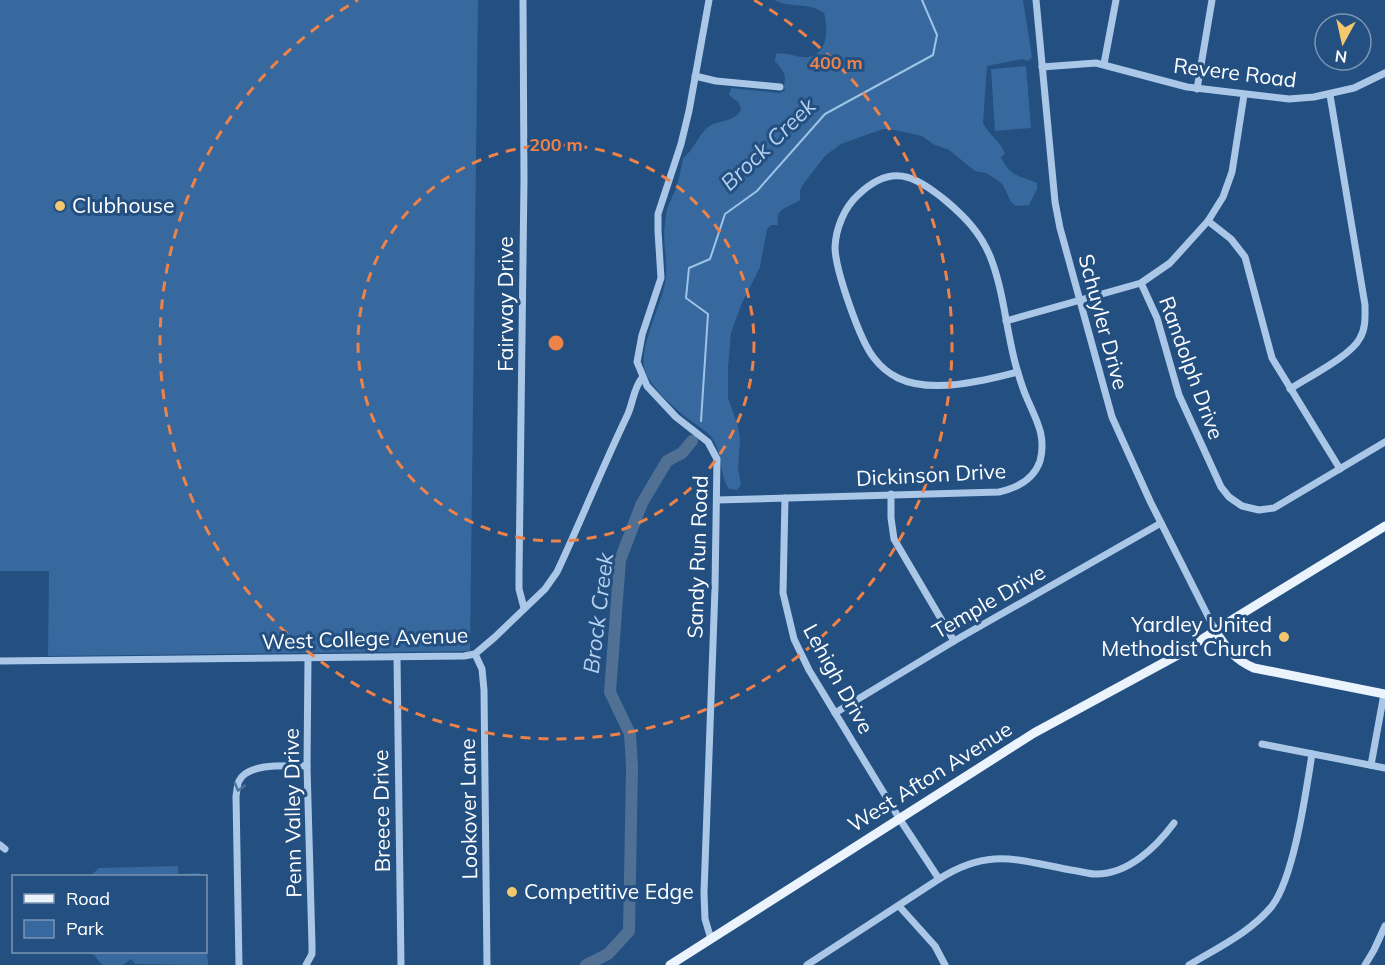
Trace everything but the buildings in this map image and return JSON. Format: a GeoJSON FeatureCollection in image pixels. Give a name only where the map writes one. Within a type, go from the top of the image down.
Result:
{"type":"FeatureCollection","features":[{"type":"Feature","properties":{"kind":"main road","name":"West Afton Avenue"},"geometry":{"type":"LineString","coordinates":[[670,965],[1034,733],[1176,657],[1215,630],[1385,526]]}},
{"type":"Feature","properties":{"kind":"main road"},"geometry":{"type":"LineString","coordinates":[[1215,630],[1228,651],[1244,664],[1254,668],[1385,694]]}},
{"type":"Feature","properties":{"kind":"street","name":"Fairway Drive"},"geometry":{"type":"LineString","coordinates":[[523,0],[524,180],[519,581],[524,608]]}},
{"type":"Feature","properties":{"kind":"street"},"geometry":{"type":"LineString","coordinates":[[642,378],[637,362],[639,346],[661,278],[658,214],[681,144],[709,0]]}},
{"type":"Feature","properties":{"kind":"street","name":"Schuyler Drive"},"geometry":{"type":"LineString","coordinates":[[1036,0],[1055,202],[1112,417],[1161,523],[1215,630]]}},
{"type":"Feature","properties":{"kind":"street"},"geometry":{"type":"LineString","coordinates":[[1104,64],[1116,0]]}},
{"type":"Feature","properties":{"kind":"street"},"geometry":{"type":"LineString","coordinates":[[1197,89],[1212,0]]}},
{"type":"Feature","properties":{"kind":"street","name":"Revere Road"},"geometry":{"type":"LineString","coordinates":[[1042,67],[1104,64],[1197,89],[1289,99],[1330,94],[1354,88],[1385,73]]}},
{"type":"Feature","properties":{"kind":"street"},"geometry":{"type":"LineString","coordinates":[[695,76],[723,82],[744,82],[780,87]]}},
{"type":"Feature","properties":{"kind":"street"},"geometry":{"type":"LineString","coordinates":[[1290,389],[1350,351],[1360,339],[1365,325],[1365,305],[1330,94]]}},
{"type":"Feature","properties":{"kind":"street"},"geometry":{"type":"LineString","coordinates":[[1006,321],[1141,283],[1170,263],[1208,221],[1223,197],[1230,179],[1244,95]]}},
{"type":"Feature","properties":{"kind":"street","name":"Dickinson Drive"},"geometry":{"type":"LineString","coordinates":[[717,500],[999,492],[1017,487],[1031,476],[1040,461],[1042,432],[1018,372],[994,271],[984,244],[964,216],[929,187],[912,177],[891,176],[874,182],[850,204],[844,214],[837,233],[836,260],[862,337],[873,357],[880,366],[906,381],[925,384],[970,383],[1018,372]]}},
{"type":"Feature","properties":{"kind":"street"},"geometry":{"type":"LineString","coordinates":[[1208,221],[1231,239],[1245,257],[1252,276],[1267,344],[1275,364],[1340,470]]}},
{"type":"Feature","properties":{"kind":"street","name":"Randolph Drive"},"geometry":{"type":"LineString","coordinates":[[1141,283],[1157,318],[1186,413],[1217,478],[1229,497],[1250,509],[1274,508],[1385,442]]}},
{"type":"Feature","properties":{"kind":"street","name":"West College Avenue"},"geometry":{"type":"LineString","coordinates":[[0,661],[308,659],[475,654],[544,589],[557,572],[611,446],[628,415],[635,390],[642,378]]}},
{"type":"Feature","properties":{"kind":"street","name":"Sandy Run Road"},"geometry":{"type":"LineString","coordinates":[[642,378],[676,417],[702,437],[713,450],[717,463],[704,893],[705,920],[711,939]]}},
{"type":"Feature","properties":{"kind":"street"},"geometry":{"type":"LineString","coordinates":[[891,495],[894,539],[954,641]]}},
{"type":"Feature","properties":{"kind":"street","name":"Lehigh Drive"},"geometry":{"type":"LineString","coordinates":[[785,498],[783,579],[787,614],[800,653],[899,819],[939,879]]}},
{"type":"Feature","properties":{"kind":"street","name":"Temple Drive"},"geometry":{"type":"LineString","coordinates":[[835,713],[954,641],[1161,523]]}},
{"type":"Feature","properties":{"kind":"street","name":"Lookover Lane"},"geometry":{"type":"LineString","coordinates":[[475,654],[482,669],[484,690],[488,965]]}},
{"type":"Feature","properties":{"kind":"street","name":"Breece Drive"},"geometry":{"type":"LineString","coordinates":[[397,657],[401,965]]}},
{"type":"Feature","properties":{"kind":"street","name":"Penn Valley Drive"},"geometry":{"type":"LineString","coordinates":[[306,965],[312,954],[308,659]]}},
{"type":"Feature","properties":{"kind":"street"},"geometry":{"type":"LineString","coordinates":[[1371,765],[1385,694]]}},
{"type":"Feature","properties":{"kind":"street"},"geometry":{"type":"LineString","coordinates":[[1262,744],[1385,768]]}},
{"type":"Feature","properties":{"kind":"street"},"geometry":{"type":"LineString","coordinates":[[1189,965],[1253,925],[1278,897],[1286,880],[1291,859],[1312,754]]}},
{"type":"Feature","properties":{"kind":"street"},"geometry":{"type":"LineString","coordinates":[[239,965],[238,782],[246,773],[256,769],[308,766]]}},
{"type":"Feature","properties":{"kind":"street"},"geometry":{"type":"LineString","coordinates":[[807,965],[964,865],[978,860],[1006,858],[1095,874],[1115,872],[1159,843],[1174,823]]}},
{"type":"Feature","properties":{"kind":"street"},"geometry":{"type":"LineString","coordinates":[[899,906],[935,946],[945,965]]}},
{"type":"Feature","properties":{"kind":"street"},"geometry":{"type":"LineString","coordinates":[[1365,965],[1385,926]]}},
{"type":"Feature","properties":{"kind":"green space"},"geometry":{"type":"Polygon","coordinates":[[[0,0],[478,0],[470,651],[48,656],[49,571],[0,571],[0,0]]]}},
{"type":"Feature","properties":{"kind":"green space"},"geometry":{"type":"Polygon","coordinates":[[[774,0],[1023,0],[1032,57],[1028,61],[1022,59],[987,66],[983,123],[1003,150],[1005,154],[1001,157],[1004,164],[1012,172],[1037,183],[1037,189],[1029,205],[1016,206],[1011,202],[1003,185],[996,179],[986,173],[975,171],[949,150],[933,144],[922,136],[895,130],[883,129],[841,144],[825,156],[800,190],[800,200],[783,209],[779,215],[778,225],[771,225],[767,229],[760,267],[742,303],[731,333],[728,398],[740,439],[738,468],[741,485],[737,490],[729,489],[726,483],[718,451],[712,438],[676,409],[657,390],[645,371],[644,362],[647,340],[665,283],[666,213],[676,187],[683,158],[707,128],[733,117],[741,110],[739,103],[729,95],[731,88],[779,93],[785,91],[785,77],[775,61],[776,54],[809,57],[816,54],[824,45],[826,26],[824,13],[812,7],[774,0]]]}},
{"type":"Feature","properties":{"kind":"green space"},"geometry":{"type":"Polygon","coordinates":[[[1026,66],[1031,128],[995,131],[991,69],[1026,66]]]}},
{"type":"Feature","properties":{"kind":"green space"},"geometry":{"type":"Polygon","coordinates":[[[178,866],[178,874],[200,873],[200,875],[91,875],[99,868],[178,866]]]}},
{"type":"Feature","properties":{"kind":"green space"},"geometry":{"type":"Polygon","coordinates":[[[207,951],[208,965],[135,964],[131,959],[123,965],[102,965],[94,955],[89,953],[207,953],[207,951]]]}},
{"type":"Feature","properties":{"kind":"waterway","name":"Brock Creek"},"geometry":{"type":"LineString","coordinates":[[701,421],[708,314],[686,298],[689,268],[710,259],[725,214],[757,191],[825,114],[933,55],[937,35],[922,0]]}},
{"type":"Feature","properties":{"kind":"waterway","name":"Brock Creek"},"geometry":{"type":"LineString","coordinates":[[586,965],[608,954],[629,931],[632,767],[630,734],[610,692],[620,560],[642,503],[667,461],[682,453],[692,441]]}},
{"type":"Feature","properties":{"kind":"place","name":"Clubhouse"},"geometry":{"type":"Point","coordinates":[60,206]}},
{"type":"Feature","properties":{"kind":"place","name":"Yardley United Methodist Church"},"geometry":{"type":"Point","coordinates":[1284,637]}},
{"type":"Feature","properties":{"kind":"place","name":"Competitive Edge"},"geometry":{"type":"Point","coordinates":[512,892]}}]}
